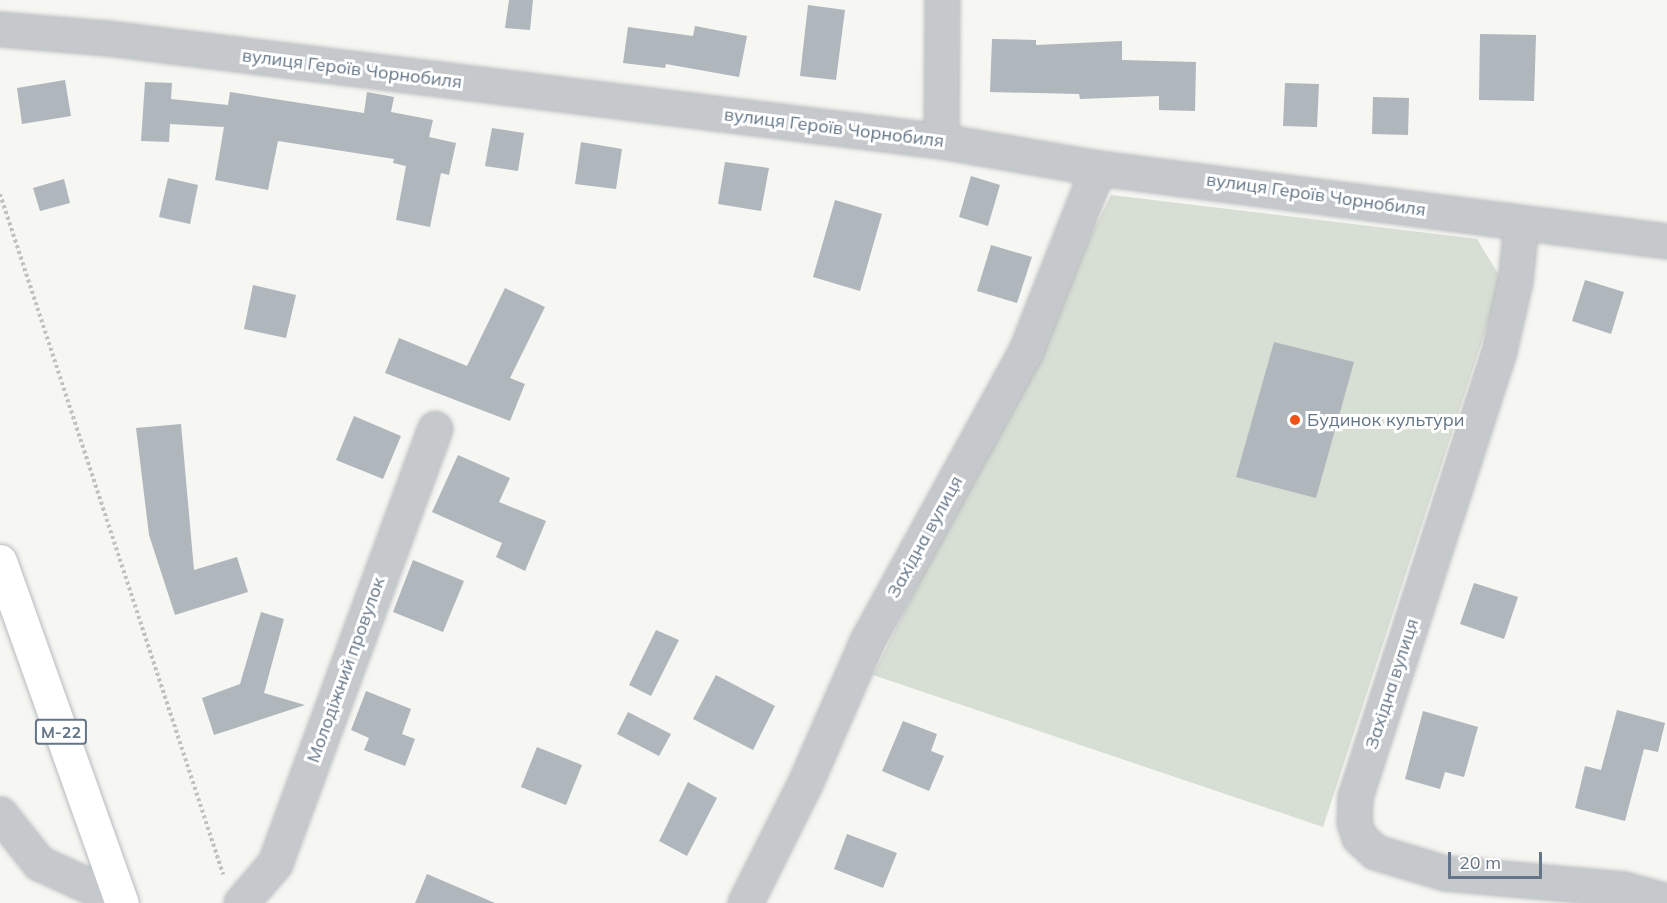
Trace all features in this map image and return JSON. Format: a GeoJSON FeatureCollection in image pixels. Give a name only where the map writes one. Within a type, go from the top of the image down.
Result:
{"type":"FeatureCollection","features":[{"type":"Feature","properties":{"kind":"highway","name":"М-22"},"geometry":{"type":"LineString","coordinates":[[0,561],[121,901]]}},
{"type":"Feature","properties":{"kind":"street"},"geometry":{"type":"LineString","coordinates":[[941,141],[942,0]]}},
{"type":"Feature","properties":{"kind":"street","name":"вулиця Героїв Чорнобиля"},"geometry":{"type":"LineString","coordinates":[[0,29],[107,38],[941,141],[1098,168],[1355,199],[1521,225],[1667,241]]}},
{"type":"Feature","properties":{"kind":"street","name":"Західна вулиця"},"geometry":{"type":"LineString","coordinates":[[745,903],[805,783],[867,642],[1025,353],[1098,168]]}},
{"type":"Feature","properties":{"kind":"street","name":"Західна вулиця"},"geometry":{"type":"LineString","coordinates":[[1521,225],[1512,301],[1499,351],[1355,797],[1354,822],[1359,837],[1375,852],[1425,868],[1623,889],[1667,901]]}},
{"type":"Feature","properties":{"kind":"street","name":"Молодіжний провулок"},"geometry":{"type":"LineString","coordinates":[[233,892],[275,863],[435,428]]}},
{"type":"Feature","properties":{"kind":"street"},"geometry":{"type":"LineString","coordinates":[[0,814],[39,863],[121,901]]}},
{"type":"Feature","properties":{"kind":"path"},"geometry":{"type":"LineString","coordinates":[[0,194],[233,892]]}},
{"type":"Feature","properties":{"kind":"shaded area"},"geometry":{"type":"Polygon","coordinates":[[[1111,195],[1477,239],[1502,280],[1323,827],[873,675],[1111,195]]]}},
{"type":"Feature","properties":{"kind":"building"},"geometry":{"type":"Polygon","coordinates":[[[509,0],[533,0],[530,30],[505,28],[509,0]]]}},
{"type":"Feature","properties":{"kind":"building"},"geometry":{"type":"Polygon","coordinates":[[[808,5],[845,10],[836,80],[800,76],[808,5]]]}},
{"type":"Feature","properties":{"kind":"building"},"geometry":{"type":"Polygon","coordinates":[[[695,26],[747,36],[739,77],[666,64],[665,68],[623,63],[628,27],[693,36],[695,26]]]}},
{"type":"Feature","properties":{"kind":"building"},"geometry":{"type":"Polygon","coordinates":[[[1480,34],[1536,35],[1534,101],[1479,100],[1480,34]]]}},
{"type":"Feature","properties":{"kind":"building"},"geometry":{"type":"Polygon","coordinates":[[[992,39],[1036,40],[1036,45],[1122,41],[1122,60],[1196,62],[1195,111],[1159,110],[1159,96],[1080,99],[1079,94],[990,92],[992,39]]]}},
{"type":"Feature","properties":{"kind":"building"},"geometry":{"type":"Polygon","coordinates":[[[65,80],[71,116],[22,124],[17,88],[65,80]]]}},
{"type":"Feature","properties":{"kind":"building"},"geometry":{"type":"Polygon","coordinates":[[[145,82],[172,83],[171,99],[228,105],[230,92],[364,113],[367,92],[394,97],[391,112],[433,120],[429,137],[456,143],[449,175],[441,173],[430,227],[396,220],[406,166],[393,163],[394,159],[278,141],[268,190],[215,180],[224,127],[170,124],[169,142],[141,141],[145,82]]]}},
{"type":"Feature","properties":{"kind":"building"},"geometry":{"type":"Polygon","coordinates":[[[1285,83],[1319,84],[1317,127],[1283,126],[1285,83]]]}},
{"type":"Feature","properties":{"kind":"building"},"geometry":{"type":"Polygon","coordinates":[[[1373,97],[1409,98],[1408,135],[1372,134],[1373,97]]]}},
{"type":"Feature","properties":{"kind":"building"},"geometry":{"type":"Polygon","coordinates":[[[492,128],[524,133],[518,171],[485,166],[492,128]]]}},
{"type":"Feature","properties":{"kind":"building"},"geometry":{"type":"Polygon","coordinates":[[[581,142],[622,149],[616,189],[575,184],[581,142]]]}},
{"type":"Feature","properties":{"kind":"building"},"geometry":{"type":"Polygon","coordinates":[[[725,162],[769,168],[761,211],[718,204],[725,162]]]}},
{"type":"Feature","properties":{"kind":"building"},"geometry":{"type":"Polygon","coordinates":[[[971,176],[1000,185],[988,226],[959,217],[971,176]]]}},
{"type":"Feature","properties":{"kind":"building"},"geometry":{"type":"Polygon","coordinates":[[[168,178],[198,185],[190,224],[159,217],[168,178]]]}},
{"type":"Feature","properties":{"kind":"building"},"geometry":{"type":"Polygon","coordinates":[[[64,179],[70,203],[40,211],[33,188],[64,179]]]}},
{"type":"Feature","properties":{"kind":"building"},"geometry":{"type":"Polygon","coordinates":[[[835,200],[882,214],[860,291],[813,277],[835,200]]]}},
{"type":"Feature","properties":{"kind":"building"},"geometry":{"type":"Polygon","coordinates":[[[991,245],[1032,257],[1017,303],[977,291],[991,245]]]}},
{"type":"Feature","properties":{"kind":"building"},"geometry":{"type":"Polygon","coordinates":[[[1585,280],[1624,292],[1611,334],[1572,321],[1585,280]]]}},
{"type":"Feature","properties":{"kind":"building"},"geometry":{"type":"Polygon","coordinates":[[[253,285],[296,295],[286,338],[244,329],[253,285]]]}},
{"type":"Feature","properties":{"kind":"building"},"geometry":{"type":"Polygon","coordinates":[[[505,288],[545,307],[510,378],[525,384],[510,421],[385,373],[399,338],[467,366],[505,288]]]}},
{"type":"Feature","properties":{"kind":"building","name":"Будинок культури"},"geometry":{"type":"Polygon","coordinates":[[[1274,342],[1354,362],[1316,498],[1236,477],[1274,342]]]}},
{"type":"Feature","properties":{"kind":"building"},"geometry":{"type":"Polygon","coordinates":[[[354,416],[401,436],[383,479],[336,460],[354,416]]]}},
{"type":"Feature","properties":{"kind":"building"},"geometry":{"type":"Polygon","coordinates":[[[181,424],[194,570],[237,557],[248,592],[175,615],[149,535],[136,428],[181,424]]]}},
{"type":"Feature","properties":{"kind":"building"},"geometry":{"type":"Polygon","coordinates":[[[458,455],[510,478],[499,502],[546,521],[525,571],[496,557],[502,543],[432,512],[458,455]]]}},
{"type":"Feature","properties":{"kind":"building"},"geometry":{"type":"Polygon","coordinates":[[[413,560],[464,581],[443,632],[393,612],[413,560]]]}},
{"type":"Feature","properties":{"kind":"building"},"geometry":{"type":"Polygon","coordinates":[[[1474,583],[1518,597],[1504,639],[1460,624],[1474,583]]]}},
{"type":"Feature","properties":{"kind":"building"},"geometry":{"type":"Polygon","coordinates":[[[261,612],[284,619],[264,693],[305,705],[214,735],[202,698],[240,684],[261,612]]]}},
{"type":"Feature","properties":{"kind":"building"},"geometry":{"type":"Polygon","coordinates":[[[656,630],[679,640],[651,696],[629,685],[656,630]]]}},
{"type":"Feature","properties":{"kind":"building"},"geometry":{"type":"Polygon","coordinates":[[[716,675],[775,706],[753,750],[693,719],[716,675]]]}},
{"type":"Feature","properties":{"kind":"building"},"geometry":{"type":"Polygon","coordinates":[[[366,691],[411,709],[402,734],[415,739],[405,766],[364,750],[369,738],[351,730],[366,691]]]}},
{"type":"Feature","properties":{"kind":"building"},"geometry":{"type":"Polygon","coordinates":[[[1617,710],[1665,723],[1658,752],[1644,749],[1625,821],[1575,808],[1585,766],[1601,770],[1617,710]]]}},
{"type":"Feature","properties":{"kind":"building"},"geometry":{"type":"Polygon","coordinates":[[[1423,711],[1478,727],[1464,777],[1445,772],[1440,789],[1405,779],[1423,711]]]}},
{"type":"Feature","properties":{"kind":"building"},"geometry":{"type":"Polygon","coordinates":[[[628,712],[671,734],[659,756],[617,734],[628,712]]]}},
{"type":"Feature","properties":{"kind":"building"},"geometry":{"type":"Polygon","coordinates":[[[903,721],[937,734],[931,751],[944,756],[929,791],[882,771],[903,721]]]}},
{"type":"Feature","properties":{"kind":"building"},"geometry":{"type":"Polygon","coordinates":[[[537,747],[582,765],[566,805],[521,787],[537,747]]]}},
{"type":"Feature","properties":{"kind":"building"},"geometry":{"type":"Polygon","coordinates":[[[688,782],[717,798],[687,856],[659,841],[688,782]]]}},
{"type":"Feature","properties":{"kind":"building"},"geometry":{"type":"Polygon","coordinates":[[[847,834],[897,853],[883,888],[834,869],[847,834]]]}},
{"type":"Feature","properties":{"kind":"building"},"geometry":{"type":"Polygon","coordinates":[[[427,874],[495,903],[415,903],[427,874]]]}},
{"type":"Feature","properties":{"kind":"place","name":"Будинок культури"},"geometry":{"type":"Point","coordinates":[1295,420]}}]}
